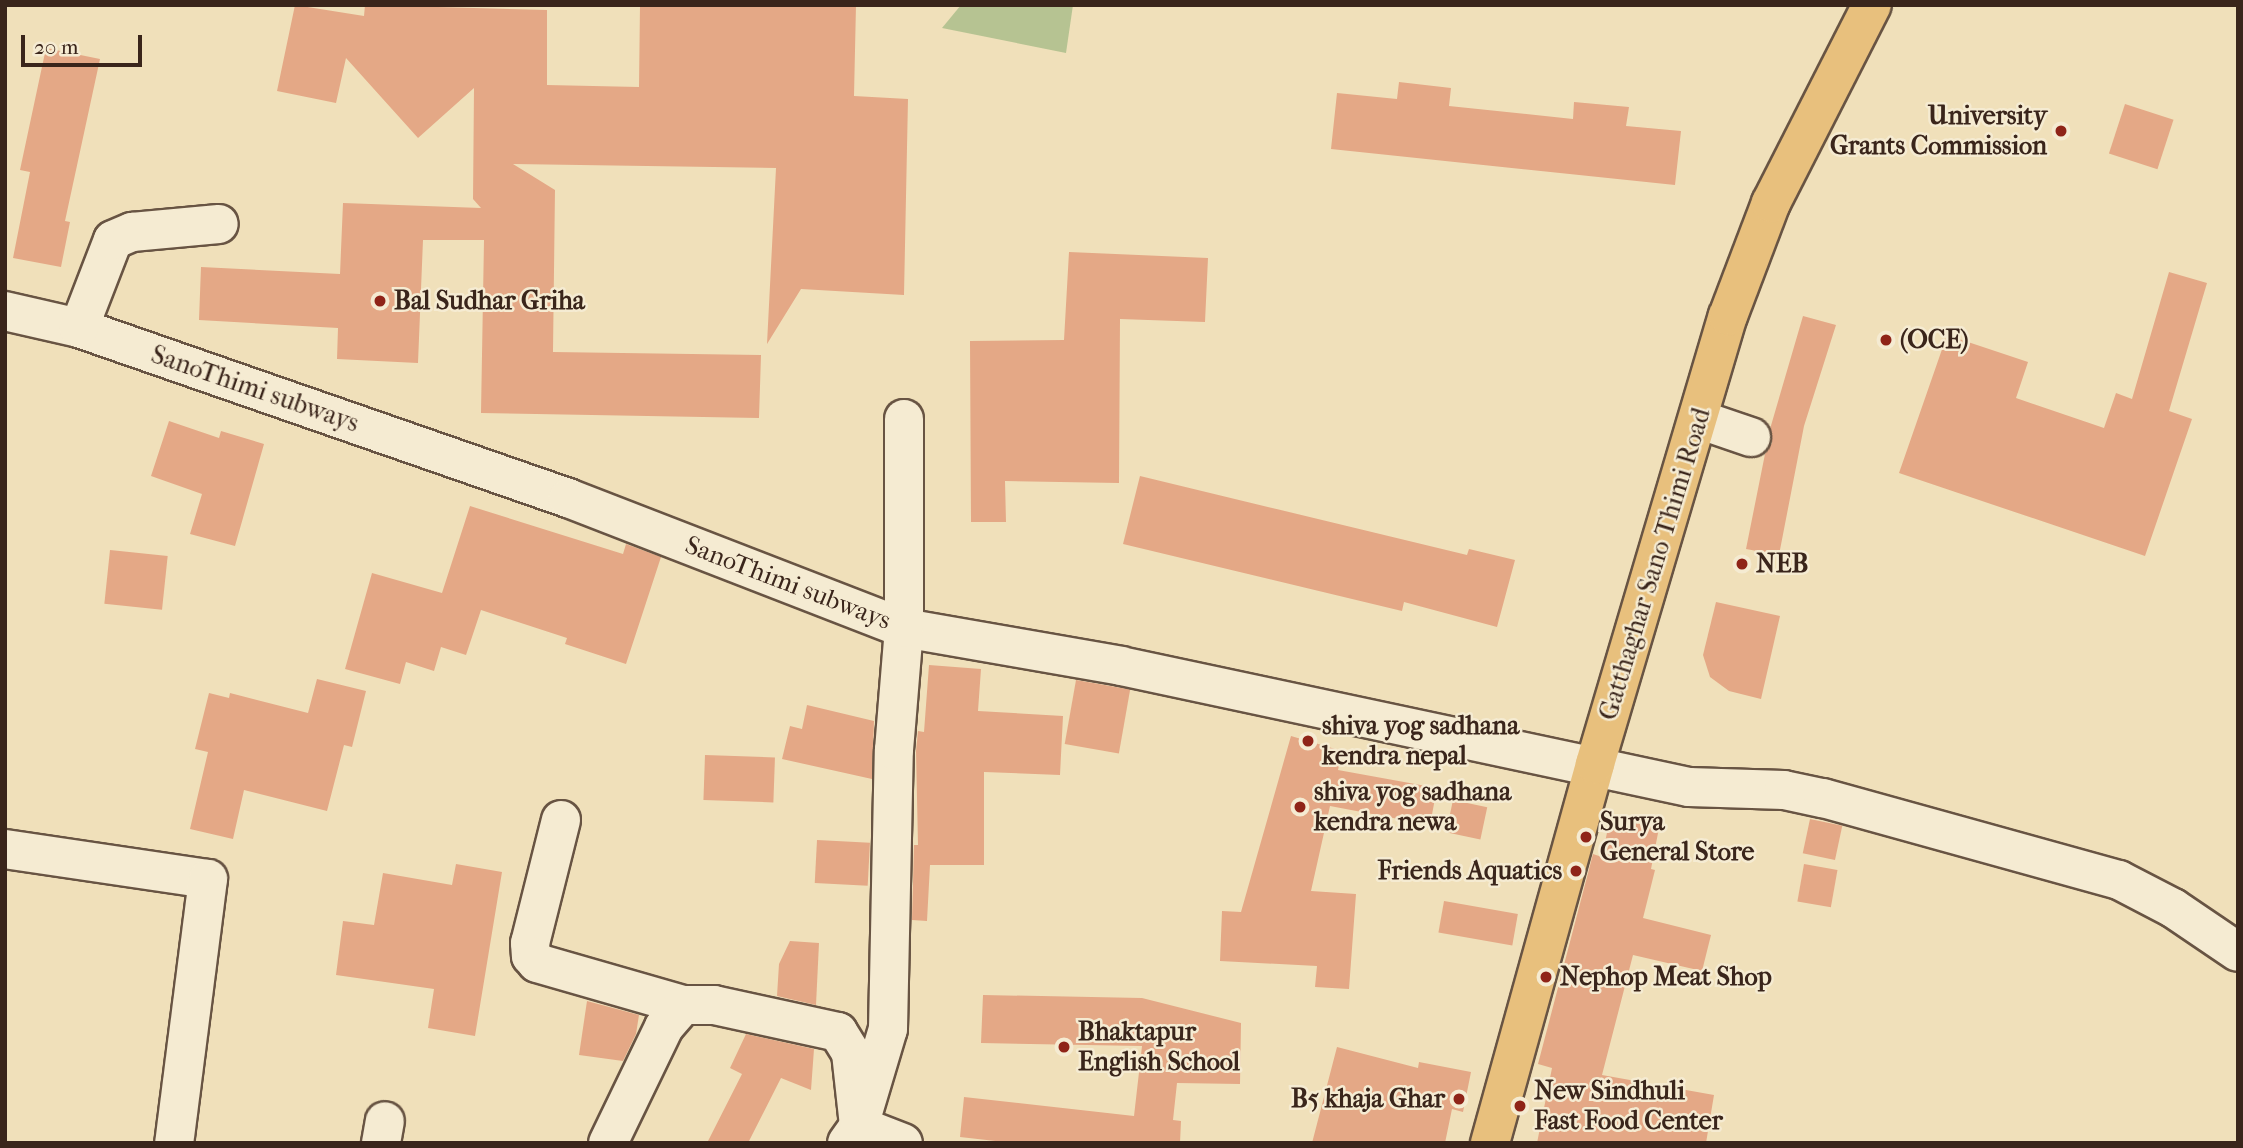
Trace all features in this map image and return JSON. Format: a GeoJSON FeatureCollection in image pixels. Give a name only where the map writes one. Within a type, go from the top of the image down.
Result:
{"type":"FeatureCollection","features":[{"type":"Feature","properties":{"kind":"main road","name":"Gatthaghar Sano Thimi Road"},"geometry":{"type":"LineString","coordinates":[[1490,1143],[1595,764],[1699,419],[1727,316],[1771,203],[1872,5]]}},
{"type":"Feature","properties":{"kind":"street"},"geometry":{"type":"LineString","coordinates":[[79,328],[113,240],[132,232],[219,224]]}},
{"type":"Feature","properties":{"kind":"street","name":"SanoThimi subways"},"geometry":{"type":"LineString","coordinates":[[5,311],[79,328],[568,498],[904,628],[1121,666],[1548,758],[1595,764],[1689,787],[1784,790],[1823,798],[2119,880],[2173,908],[2238,952]]}},
{"type":"Feature","properties":{"kind":"street"},"geometry":{"type":"LineString","coordinates":[[853,1134],[888,1029],[894,750],[904,628],[904,419]]}},
{"type":"Feature","properties":{"kind":"street"},"geometry":{"type":"LineString","coordinates":[[1699,419],[1751,437]]}},
{"type":"Feature","properties":{"kind":"street"},"geometry":{"type":"LineString","coordinates":[[561,820],[530,943],[531,956],[537,963],[683,1005],[715,1005],[838,1032],[851,1052],[853,1134]]}},
{"type":"Feature","properties":{"kind":"street"},"geometry":{"type":"LineString","coordinates":[[5,849],[208,879],[174,1143]]}},
{"type":"Feature","properties":{"kind":"street"},"geometry":{"type":"LineString","coordinates":[[608,1143],[664,1027],[683,1005]]}},
{"type":"Feature","properties":{"kind":"street"},"geometry":{"type":"LineString","coordinates":[[853,1134],[903,1143]]}},
{"type":"Feature","properties":{"kind":"green space"},"geometry":{"type":"Polygon","coordinates":[[[961,5],[1073,5],[1066,53],[942,28],[961,5]]]}},
{"type":"Feature","properties":{"kind":"building"},"geometry":{"type":"Polygon","coordinates":[[[295,5],[364,16],[365,5],[547,10],[547,85],[639,87],[640,5],[856,5],[854,96],[908,99],[904,295],[801,289],[767,344],[776,168],[513,164],[555,190],[553,352],[761,355],[759,418],[481,413],[484,240],[423,240],[418,363],[337,359],[338,328],[199,320],[201,267],[340,274],[343,203],[481,208],[473,199],[474,88],[418,138],[346,58],[336,103],[277,91],[295,5]]]}},
{"type":"Feature","properties":{"kind":"building"},"geometry":{"type":"Polygon","coordinates":[[[46,48],[100,59],[65,221],[70,222],[61,267],[13,258],[30,172],[20,170],[46,48]]]}},
{"type":"Feature","properties":{"kind":"building"},"geometry":{"type":"Polygon","coordinates":[[[1399,82],[1451,88],[1449,106],[1573,119],[1574,102],[1629,107],[1626,126],[1681,131],[1675,185],[1331,149],[1337,93],[1397,99],[1399,82]]]}},
{"type":"Feature","properties":{"kind":"building"},"geometry":{"type":"Polygon","coordinates":[[[2125,104],[2174,120],[2157,169],[2109,153],[2125,104]]]}},
{"type":"Feature","properties":{"kind":"building"},"geometry":{"type":"Polygon","coordinates":[[[1069,252],[1208,258],[1205,322],[1120,319],[1119,483],[1005,481],[1006,522],[971,522],[970,341],[1064,340],[1069,252]]]}},
{"type":"Feature","properties":{"kind":"building"},"geometry":{"type":"Polygon","coordinates":[[[2169,272],[2207,283],[2169,411],[2192,419],[2145,556],[1899,473],[1947,335],[2028,362],[2016,398],[2104,428],[2116,393],[2132,399],[2169,272]]]}},
{"type":"Feature","properties":{"kind":"building"},"geometry":{"type":"Polygon","coordinates":[[[1803,316],[1836,325],[1804,426],[1779,555],[1746,549],[1765,454],[1772,443],[1770,429],[1803,316]]]}},
{"type":"Feature","properties":{"kind":"building"},"geometry":{"type":"Polygon","coordinates":[[[169,421],[219,438],[221,431],[264,444],[235,546],[190,534],[202,494],[151,476],[169,421]]]}},
{"type":"Feature","properties":{"kind":"building"},"geometry":{"type":"Polygon","coordinates":[[[1140,476],[1467,555],[1469,549],[1515,560],[1497,627],[1404,602],[1402,611],[1123,544],[1140,476]]]}},
{"type":"Feature","properties":{"kind":"building"},"geometry":{"type":"Polygon","coordinates":[[[470,506],[623,554],[626,544],[661,557],[626,664],[565,644],[567,638],[481,610],[466,655],[441,647],[434,671],[406,662],[400,684],[345,669],[372,573],[442,593],[470,506]]]}},
{"type":"Feature","properties":{"kind":"building"},"geometry":{"type":"Polygon","coordinates":[[[110,550],[168,556],[162,610],[104,604],[110,550]]]}},
{"type":"Feature","properties":{"kind":"building"},"geometry":{"type":"Polygon","coordinates":[[[1716,602],[1780,616],[1761,699],[1729,691],[1710,677],[1703,655],[1716,602]]]}},
{"type":"Feature","properties":{"kind":"building"},"geometry":{"type":"Polygon","coordinates":[[[929,665],[981,669],[978,711],[1063,716],[1060,775],[984,772],[984,865],[930,865],[927,921],[912,920],[914,845],[918,845],[916,751],[918,731],[924,732],[929,665]]]}},
{"type":"Feature","properties":{"kind":"building"},"geometry":{"type":"Polygon","coordinates":[[[317,679],[366,691],[352,747],[344,745],[327,811],[244,790],[233,839],[190,829],[208,752],[195,749],[209,693],[229,698],[230,693],[308,713],[317,679]]]}},
{"type":"Feature","properties":{"kind":"building"},"geometry":{"type":"Polygon","coordinates":[[[1076,680],[1130,690],[1119,754],[1065,744],[1076,680]]]}},
{"type":"Feature","properties":{"kind":"building"},"geometry":{"type":"Polygon","coordinates":[[[807,705],[874,721],[872,779],[782,759],[790,726],[802,729],[807,705]]]}},
{"type":"Feature","properties":{"kind":"building"},"geometry":{"type":"Polygon","coordinates":[[[1291,736],[1342,751],[1338,770],[1437,788],[1430,825],[1330,806],[1311,891],[1356,894],[1349,989],[1315,987],[1317,966],[1220,961],[1222,911],[1241,912],[1291,736]]]}},
{"type":"Feature","properties":{"kind":"building"},"geometry":{"type":"Polygon","coordinates":[[[705,755],[775,757],[773,802],[703,800],[705,755]]]}},
{"type":"Feature","properties":{"kind":"building"},"geometry":{"type":"Polygon","coordinates":[[[1453,800],[1487,807],[1480,840],[1446,832],[1453,800]]]}},
{"type":"Feature","properties":{"kind":"building"},"geometry":{"type":"Polygon","coordinates":[[[1610,818],[1659,828],[1651,869],[1655,870],[1643,918],[1711,935],[1702,971],[1633,955],[1602,1075],[1714,1095],[1706,1143],[1537,1143],[1552,1068],[1538,1064],[1593,854],[1602,857],[1610,818]]]}},
{"type":"Feature","properties":{"kind":"building"},"geometry":{"type":"Polygon","coordinates":[[[1810,819],[1842,826],[1835,860],[1803,853],[1810,819]]]}},
{"type":"Feature","properties":{"kind":"building"},"geometry":{"type":"Polygon","coordinates":[[[817,840],[870,843],[868,886],[815,883],[817,840]]]}},
{"type":"Feature","properties":{"kind":"building"},"geometry":{"type":"Polygon","coordinates":[[[456,864],[502,872],[475,1036],[428,1028],[434,989],[336,975],[343,921],[374,925],[383,873],[452,885],[456,864]]]}},
{"type":"Feature","properties":{"kind":"building"},"geometry":{"type":"Polygon","coordinates":[[[1804,864],[1837,870],[1831,907],[1797,901],[1804,864]]]}},
{"type":"Feature","properties":{"kind":"building"},"geometry":{"type":"Polygon","coordinates":[[[1444,901],[1518,914],[1512,946],[1438,933],[1444,901]]]}},
{"type":"Feature","properties":{"kind":"building"},"geometry":{"type":"Polygon","coordinates":[[[790,941],[819,943],[816,1005],[777,996],[779,964],[790,941]]]}},
{"type":"Feature","properties":{"kind":"building"},"geometry":{"type":"Polygon","coordinates":[[[983,995],[1142,998],[1241,1023],[1240,1084],[1177,1083],[1173,1120],[1181,1121],[1180,1143],[1013,1143],[960,1137],[964,1097],[1134,1116],[1142,1046],[981,1043],[983,995]]]}},
{"type":"Feature","properties":{"kind":"building"},"geometry":{"type":"Polygon","coordinates":[[[587,1001],[639,1015],[636,1034],[623,1061],[579,1055],[587,1001]]]}},
{"type":"Feature","properties":{"kind":"building"},"geometry":{"type":"Polygon","coordinates":[[[746,1034],[814,1049],[811,1090],[781,1078],[748,1143],[707,1143],[742,1074],[730,1068],[746,1034]]]}},
{"type":"Feature","properties":{"kind":"building"},"geometry":{"type":"Polygon","coordinates":[[[1337,1047],[1418,1068],[1419,1062],[1471,1072],[1463,1112],[1452,1109],[1445,1143],[1312,1143],[1337,1047]]]}},
{"type":"Feature","properties":{"kind":"place","name":"University Grants Commission"},"geometry":{"type":"Point","coordinates":[2061,131]}},
{"type":"Feature","properties":{"kind":"place","name":"Bal Sudhar Griha"},"geometry":{"type":"Point","coordinates":[380,301]}},
{"type":"Feature","properties":{"kind":"place","name":"(OCE)"},"geometry":{"type":"Point","coordinates":[1886,340]}},
{"type":"Feature","properties":{"kind":"place","name":"NEB"},"geometry":{"type":"Point","coordinates":[1742,564]}},
{"type":"Feature","properties":{"kind":"place","name":"shiva yog sadhana kendra nepal"},"geometry":{"type":"Point","coordinates":[1308,741]}},
{"type":"Feature","properties":{"kind":"place","name":"shiva yog sadhana kendra newa"},"geometry":{"type":"Point","coordinates":[1300,807]}},
{"type":"Feature","properties":{"kind":"place","name":"Surya General Store"},"geometry":{"type":"Point","coordinates":[1586,837]}},
{"type":"Feature","properties":{"kind":"place","name":"Friends Aquatics"},"geometry":{"type":"Point","coordinates":[1576,871]}},
{"type":"Feature","properties":{"kind":"place","name":"Nephop Meat Shop"},"geometry":{"type":"Point","coordinates":[1546,977]}},
{"type":"Feature","properties":{"kind":"place","name":"Bhaktapur English School"},"geometry":{"type":"Point","coordinates":[1064,1047]}},
{"type":"Feature","properties":{"kind":"place","name":"B5 khaja Ghar"},"geometry":{"type":"Point","coordinates":[1459,1099]}},
{"type":"Feature","properties":{"kind":"place","name":"New Sindhuli Fast Food Center"},"geometry":{"type":"Point","coordinates":[1520,1106]}}]}
